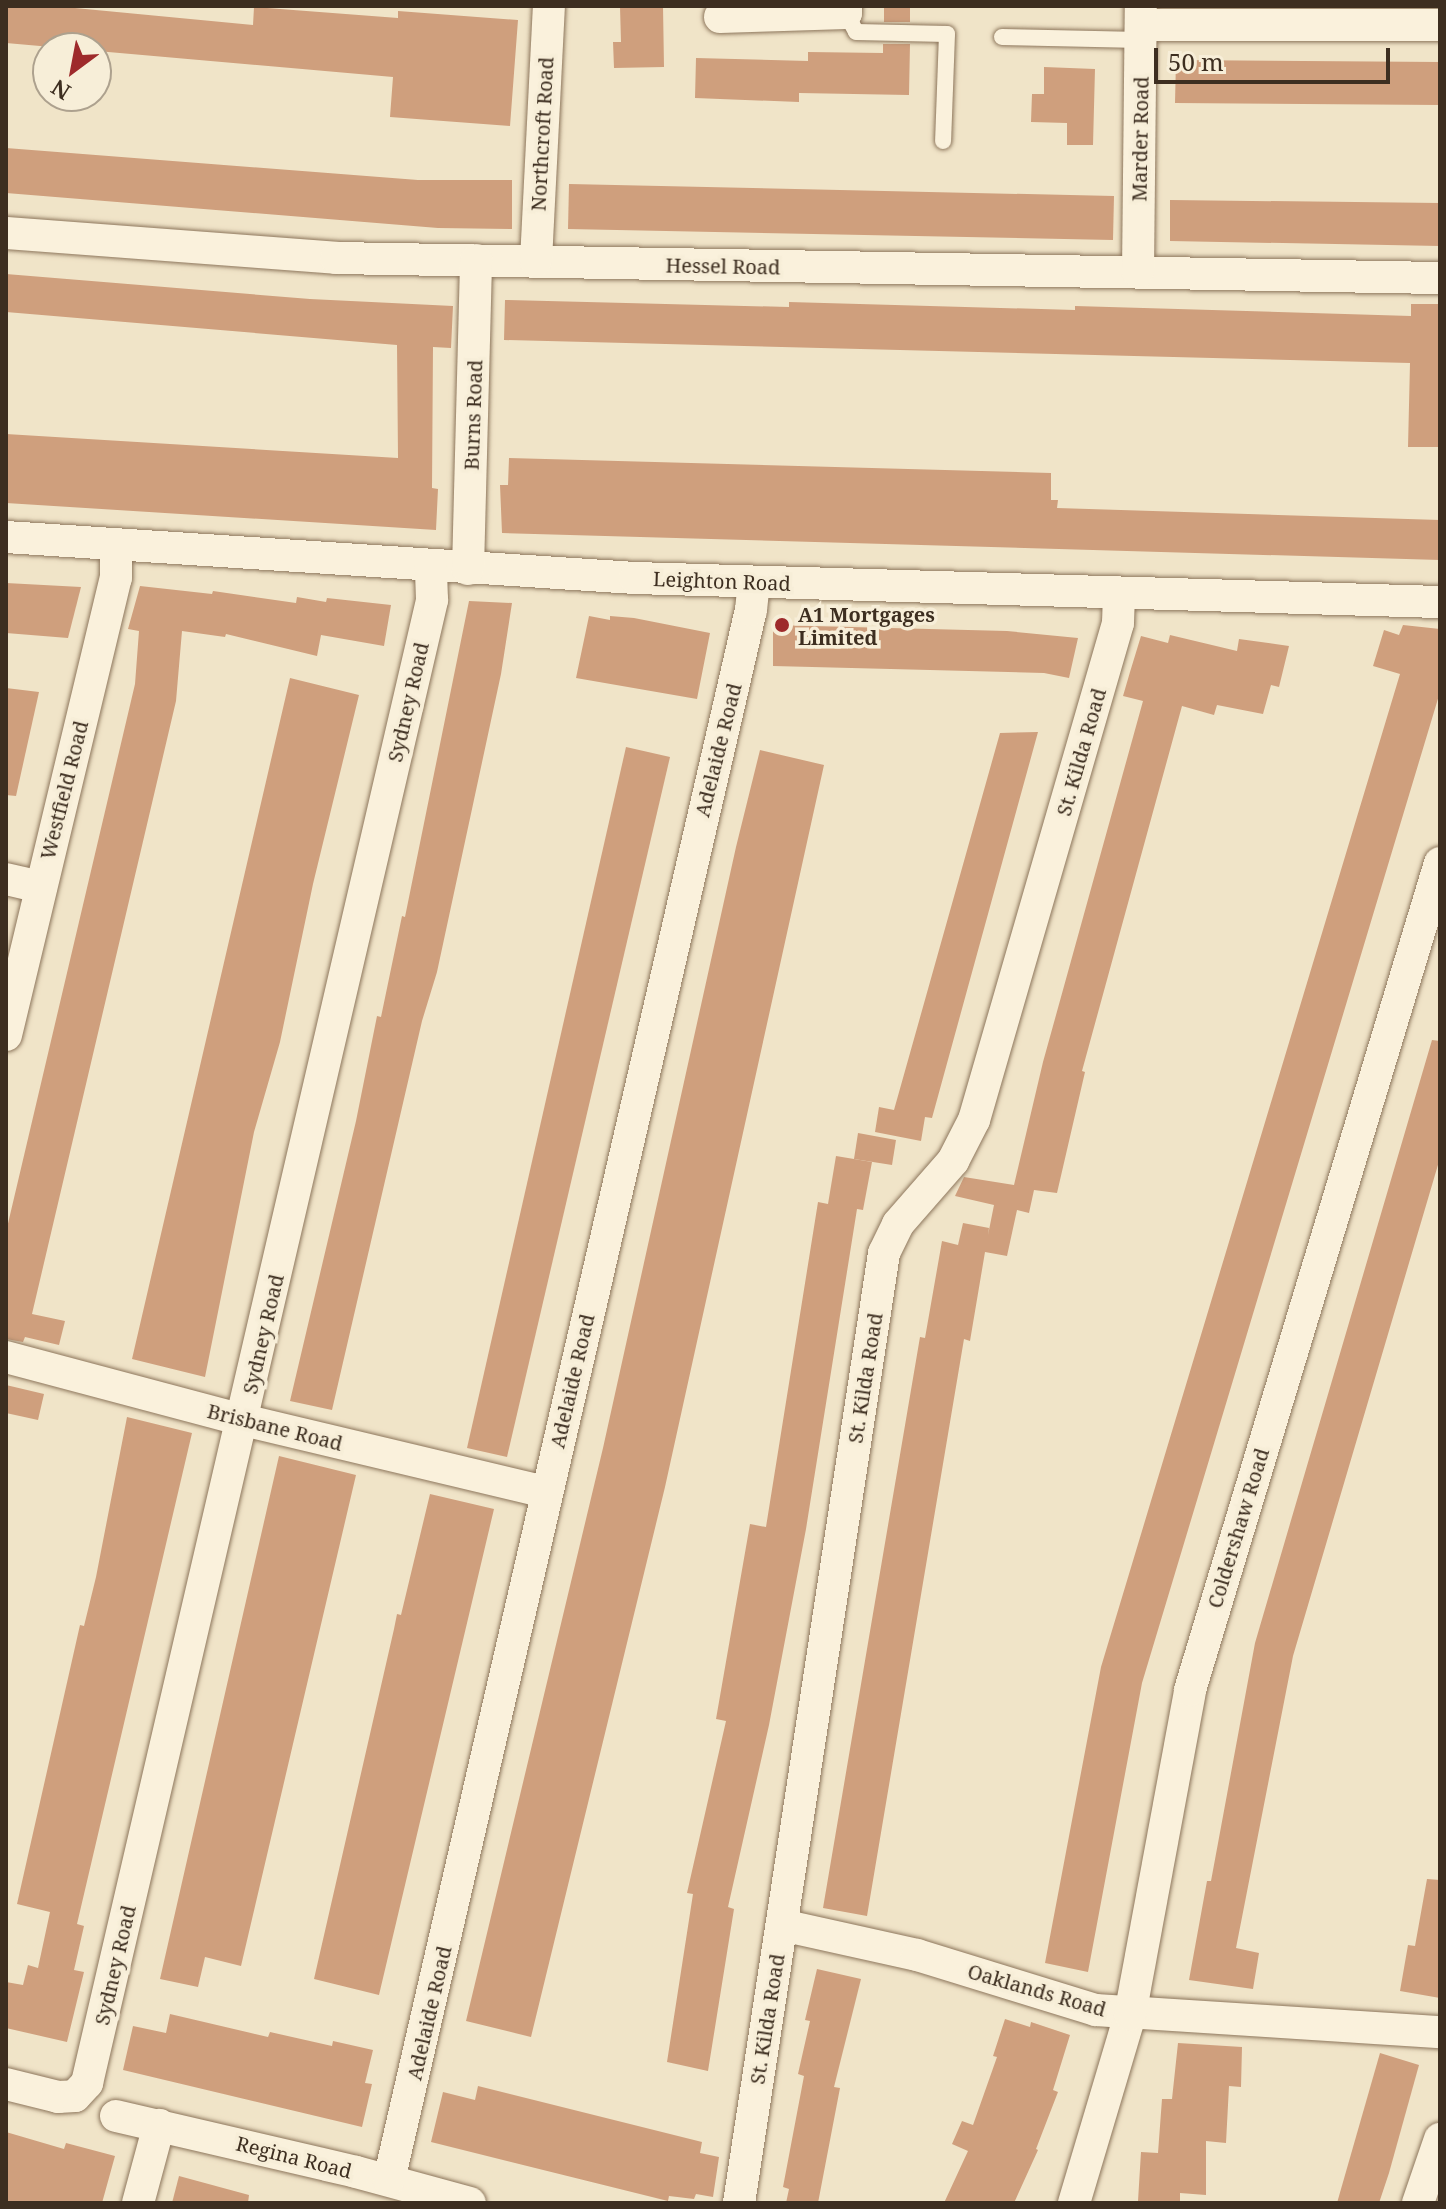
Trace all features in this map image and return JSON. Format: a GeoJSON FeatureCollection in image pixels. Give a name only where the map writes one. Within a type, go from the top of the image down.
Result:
{"type":"FeatureCollection","features":[{"type":"Feature","properties":{"kind":"street"},"geometry":{"type":"LineString","coordinates":[[541,6],[549,6]]}},
{"type":"Feature","properties":{"kind":"street","name":"Northcroft Road"},"geometry":{"type":"LineString","coordinates":[[536,261],[549,6]]}},
{"type":"Feature","properties":{"kind":"street"},"geometry":{"type":"LineString","coordinates":[[720,17],[846,10]]}},
{"type":"Feature","properties":{"kind":"street"},"geometry":{"type":"LineString","coordinates":[[1141,23],[1440,25]]}},
{"type":"Feature","properties":{"kind":"street","name":"Marder Road"},"geometry":{"type":"LineString","coordinates":[[1138,272],[1141,23]]}},
{"type":"Feature","properties":{"kind":"street","name":"Hessel Road"},"geometry":{"type":"LineString","coordinates":[[6,233],[336,258],[1440,278]]}},
{"type":"Feature","properties":{"kind":"street","name":"Burns Road"},"geometry":{"type":"LineString","coordinates":[[468,569],[476,260]]}},
{"type":"Feature","properties":{"kind":"street","name":"Leighton Road"},"geometry":{"type":"LineString","coordinates":[[6,537],[468,569],[754,582],[1440,602]]}},
{"type":"Feature","properties":{"kind":"street","name":"Westfield Road"},"geometry":{"type":"LineString","coordinates":[[6,1035],[116,578],[116,544]]}},
{"type":"Feature","properties":{"kind":"street","name":"Sydney Road"},"geometry":{"type":"LineString","coordinates":[[6,2084],[58,2097],[75,2096],[87,2083],[432,600],[431,566]]}},
{"type":"Feature","properties":{"kind":"street","name":"Adelaide Road"},"geometry":{"type":"LineString","coordinates":[[389,2180],[751,610],[754,582]]}},
{"type":"Feature","properties":{"kind":"street","name":"St. Kilda Road"},"geometry":{"type":"LineString","coordinates":[[739,2203],[884,1253],[898,1224],[953,1161],[974,1120],[1118,623],[1119,595]]}},
{"type":"Feature","properties":{"kind":"street","name":"Coldershaw Road"},"geometry":{"type":"LineString","coordinates":[[1074,2203],[1130,2015],[1190,1690],[1440,863]]}},
{"type":"Feature","properties":{"kind":"street"},"geometry":{"type":"LineString","coordinates":[[6,879],[41,887]]}},
{"type":"Feature","properties":{"kind":"street","name":"Brisbane Road"},"geometry":{"type":"LineString","coordinates":[[6,1357],[243,1420],[546,1492]]}},
{"type":"Feature","properties":{"kind":"street","name":"Oaklands Road"},"geometry":{"type":"LineString","coordinates":[[782,1925],[917,1955],[1096,2010],[1130,2015],[1440,2032]]}},
{"type":"Feature","properties":{"kind":"street","name":"Regina Road"},"geometry":{"type":"LineString","coordinates":[[116,2116],[389,2180],[470,2203]]}},
{"type":"Feature","properties":{"kind":"street"},"geometry":{"type":"LineString","coordinates":[[138,2203],[159,2125]]}},
{"type":"Feature","properties":{"kind":"street"},"geometry":{"type":"LineString","coordinates":[[1418,2203],[1440,2139]]}},
{"type":"Feature","properties":{"kind":"lane"},"geometry":{"type":"LineString","coordinates":[[846,10],[856,32],[947,34],[943,141]]}},
{"type":"Feature","properties":{"kind":"lane"},"geometry":{"type":"LineString","coordinates":[[1002,37],[1141,23]]}},
{"type":"Feature","properties":{"kind":"building"},"geometry":{"type":"Polygon","coordinates":[[[6,6],[54,6],[253,25],[254,7],[398,18],[398,11],[518,20],[510,126],[390,117],[393,77],[112,52],[112,32],[32,32],[32,45],[6,43],[6,6]]]}},
{"type":"Feature","properties":{"kind":"building"},"geometry":{"type":"Polygon","coordinates":[[[663,6],[664,67],[614,68],[613,42],[621,42],[620,7],[663,6]]]}},
{"type":"Feature","properties":{"kind":"building"},"geometry":{"type":"Polygon","coordinates":[[[884,6],[910,6],[910,22],[884,22],[884,6]]]}},
{"type":"Feature","properties":{"kind":"building"},"geometry":{"type":"Polygon","coordinates":[[[883,44],[910,44],[909,95],[799,93],[799,102],[695,98],[696,58],[808,61],[808,52],[883,53],[883,44]]]}},
{"type":"Feature","properties":{"kind":"building"},"geometry":{"type":"Polygon","coordinates":[[[1176,60],[1440,62],[1440,105],[1175,103],[1176,60]]]}},
{"type":"Feature","properties":{"kind":"building"},"geometry":{"type":"Polygon","coordinates":[[[1044,67],[1095,69],[1093,145],[1067,145],[1067,123],[1031,122],[1032,94],[1044,94],[1044,67]]]}},
{"type":"Feature","properties":{"kind":"building"},"geometry":{"type":"Polygon","coordinates":[[[6,148],[418,180],[512,180],[512,229],[438,228],[6,193],[6,148]]]}},
{"type":"Feature","properties":{"kind":"building"},"geometry":{"type":"Polygon","coordinates":[[[569,184],[1114,196],[1113,240],[568,229],[569,184]]]}},
{"type":"Feature","properties":{"kind":"building"},"geometry":{"type":"Polygon","coordinates":[[[1170,200],[1440,203],[1440,246],[1170,241],[1170,200]]]}},
{"type":"Feature","properties":{"kind":"building"},"geometry":{"type":"Polygon","coordinates":[[[6,274],[310,299],[453,306],[451,348],[433,347],[432,488],[438,489],[436,530],[6,503],[6,434],[398,458],[397,345],[6,312],[6,274]]]}},
{"type":"Feature","properties":{"kind":"building"},"geometry":{"type":"Polygon","coordinates":[[[505,300],[789,307],[789,302],[1075,310],[1075,306],[1411,316],[1411,304],[1440,304],[1440,447],[1408,447],[1410,363],[504,340],[505,300]]]}},
{"type":"Feature","properties":{"kind":"building"},"geometry":{"type":"Polygon","coordinates":[[[509,458],[1051,473],[1051,500],[1058,500],[1057,508],[1440,520],[1440,560],[502,533],[500,485],[508,485],[509,458]]]}},
{"type":"Feature","properties":{"kind":"building"},"geometry":{"type":"Polygon","coordinates":[[[6,583],[81,587],[68,638],[6,633],[6,583]]]}},
{"type":"Feature","properties":{"kind":"building"},"geometry":{"type":"Polygon","coordinates":[[[140,586],[212,594],[213,591],[296,603],[297,597],[326,602],[327,598],[391,605],[384,646],[321,635],[317,656],[226,634],[225,637],[182,631],[176,701],[32,1314],[65,1321],[59,1345],[25,1337],[23,1342],[6,1339],[6,1232],[135,684],[139,631],[128,629],[140,586]]]}},
{"type":"Feature","properties":{"kind":"building"},"geometry":{"type":"Polygon","coordinates":[[[469,601],[512,603],[501,674],[437,972],[422,1021],[332,1410],[290,1401],[356,1121],[377,1016],[381,1017],[402,916],[405,917],[469,601]]]}},
{"type":"Feature","properties":{"kind":"building"},"geometry":{"type":"Polygon","coordinates":[[[589,616],[610,620],[610,616],[634,618],[710,633],[697,699],[576,678],[589,616]]]}},
{"type":"Feature","properties":{"kind":"building"},"geometry":{"type":"Polygon","coordinates":[[[773,625],[1007,631],[1078,638],[1069,678],[1044,673],[773,666],[773,625]]]}},
{"type":"Feature","properties":{"kind":"building"},"geometry":{"type":"Polygon","coordinates":[[[1403,625],[1440,629],[1440,692],[1142,1683],[1088,1972],[1045,1963],[1101,1667],[1400,674],[1373,666],[1384,630],[1399,635],[1403,625]]]}},
{"type":"Feature","properties":{"kind":"building"},"geometry":{"type":"Polygon","coordinates":[[[1170,635],[1237,651],[1239,639],[1289,646],[1279,687],[1271,685],[1263,714],[1217,705],[1214,715],[1182,706],[1082,1071],[1085,1072],[1057,1193],[1034,1190],[1029,1213],[1017,1210],[1007,1256],[985,1252],[970,1341],[964,1339],[867,1916],[823,1908],[920,1337],[925,1338],[942,1241],[958,1245],[963,1223],[989,1228],[988,1235],[994,1205],[955,1196],[964,1177],[1014,1185],[1043,1062],[1143,701],[1123,696],[1141,636],[1168,643],[1170,635]]]}},
{"type":"Feature","properties":{"kind":"building"},"geometry":{"type":"Polygon","coordinates":[[[290,678],[359,695],[313,884],[280,1042],[254,1132],[205,1377],[132,1359],[290,678]]]}},
{"type":"Feature","properties":{"kind":"building"},"geometry":{"type":"Polygon","coordinates":[[[6,688],[39,692],[16,796],[6,795],[6,688]]]}},
{"type":"Feature","properties":{"kind":"building"},"geometry":{"type":"Polygon","coordinates":[[[1038,732],[932,1118],[925,1117],[921,1141],[875,1132],[879,1107],[894,1110],[1000,733],[1038,732]]]}},
{"type":"Feature","properties":{"kind":"building"},"geometry":{"type":"Polygon","coordinates":[[[626,747],[670,757],[507,1457],[467,1448],[626,747]]]}},
{"type":"Feature","properties":{"kind":"building"},"geometry":{"type":"Polygon","coordinates":[[[760,750],[824,765],[665,1487],[531,2037],[466,2021],[603,1448],[760,750]]]}},
{"type":"Feature","properties":{"kind":"building"},"geometry":{"type":"Polygon","coordinates":[[[1432,1040],[1440,1041],[1440,1158],[1293,1656],[1236,1948],[1259,1953],[1253,1989],[1189,1980],[1207,1881],[1211,1881],[1255,1643],[1432,1040]]]}},
{"type":"Feature","properties":{"kind":"building"},"geometry":{"type":"Polygon","coordinates":[[[858,1133],[896,1140],[892,1165],[854,1159],[858,1133]]]}},
{"type":"Feature","properties":{"kind":"building"},"geometry":{"type":"Polygon","coordinates":[[[836,1156],[872,1162],[863,1210],[857,1209],[806,1529],[769,1725],[728,1907],[734,1909],[708,2071],[667,2062],[693,1894],[687,1893],[726,1721],[716,1719],[750,1524],[766,1527],[818,1202],[828,1204],[836,1156]]]}},
{"type":"Feature","properties":{"kind":"building"},"geometry":{"type":"Polygon","coordinates":[[[6,1385],[44,1394],[38,1420],[6,1413],[6,1385]]]}},
{"type":"Feature","properties":{"kind":"building"},"geometry":{"type":"Polygon","coordinates":[[[127,1417],[192,1433],[77,1924],[84,1926],[74,1970],[84,1972],[67,2042],[6,2028],[6,1982],[23,1985],[28,1965],[38,1968],[50,1912],[17,1904],[80,1625],[84,1626],[96,1577],[127,1417]]]}},
{"type":"Feature","properties":{"kind":"building"},"geometry":{"type":"Polygon","coordinates":[[[279,1456],[356,1475],[241,1966],[205,1957],[198,1987],[160,1979],[279,1456]]]}},
{"type":"Feature","properties":{"kind":"building"},"geometry":{"type":"Polygon","coordinates":[[[430,1494],[494,1509],[379,1995],[314,1979],[397,1614],[401,1615],[430,1494]]]}},
{"type":"Feature","properties":{"kind":"building"},"geometry":{"type":"Polygon","coordinates":[[[1427,1879],[1440,1880],[1440,1998],[1400,1991],[1408,1945],[1415,1946],[1427,1879]]]}},
{"type":"Feature","properties":{"kind":"building"},"geometry":{"type":"Polygon","coordinates":[[[817,1969],[861,1979],[834,2087],[840,2088],[818,2203],[786,2203],[789,2189],[783,2187],[804,2076],[798,2074],[810,2021],[805,2020],[817,1969]]]}},
{"type":"Feature","properties":{"kind":"building"},"geometry":{"type":"Polygon","coordinates":[[[170,2014],[268,2037],[270,2032],[332,2046],[333,2041],[373,2050],[365,2083],[372,2084],[362,2127],[123,2070],[133,2026],[166,2033],[170,2014]]]}},
{"type":"Feature","properties":{"kind":"building"},"geometry":{"type":"Polygon","coordinates":[[[1005,2019],[1030,2027],[1031,2022],[1070,2035],[1053,2090],[1058,2092],[1038,2150],[1014,2203],[944,2203],[968,2151],[952,2144],[962,2121],[973,2125],[997,2057],[993,2056],[1005,2019]]]}},
{"type":"Feature","properties":{"kind":"building"},"geometry":{"type":"Polygon","coordinates":[[[1178,2043],[1242,2047],[1241,2087],[1229,2086],[1226,2143],[1206,2141],[1206,2195],[1180,2193],[1180,2203],[1138,2201],[1141,2152],[1158,2153],[1162,2099],[1172,2099],[1178,2043]]]}},
{"type":"Feature","properties":{"kind":"building"},"geometry":{"type":"Polygon","coordinates":[[[1380,2053],[1419,2065],[1389,2173],[1379,2203],[1337,2203],[1380,2053]]]}},
{"type":"Feature","properties":{"kind":"building"},"geometry":{"type":"Polygon","coordinates":[[[478,2086],[702,2142],[700,2153],[719,2157],[713,2197],[696,2194],[694,2199],[669,2196],[668,2201],[431,2142],[443,2092],[475,2100],[478,2086]]]}},
{"type":"Feature","properties":{"kind":"building"},"geometry":{"type":"Polygon","coordinates":[[[6,2132],[64,2149],[66,2143],[115,2156],[102,2203],[6,2203],[6,2132]]]}},
{"type":"Feature","properties":{"kind":"building"},"geometry":{"type":"Polygon","coordinates":[[[179,2176],[249,2195],[248,2203],[172,2203],[179,2176]]]}},
{"type":"Feature","properties":{"kind":"place","name":"A1 Mortgages Limited"},"geometry":{"type":"Point","coordinates":[782,625]}}]}
